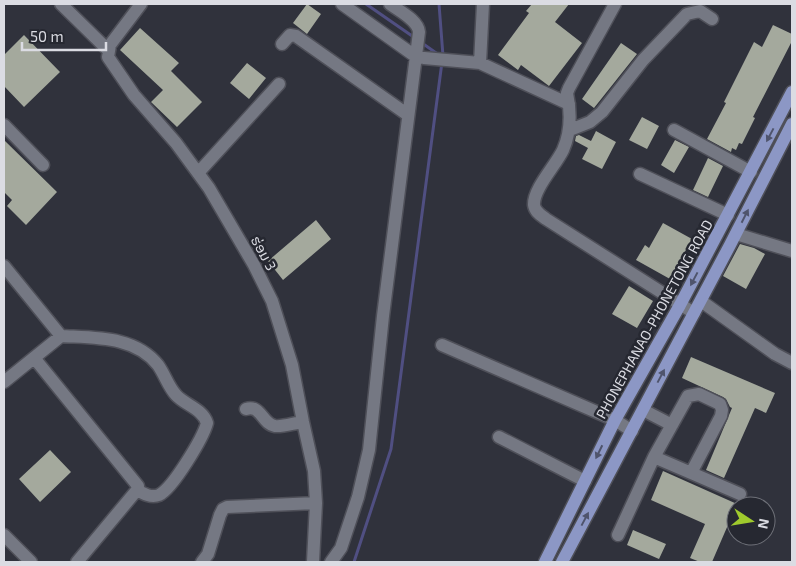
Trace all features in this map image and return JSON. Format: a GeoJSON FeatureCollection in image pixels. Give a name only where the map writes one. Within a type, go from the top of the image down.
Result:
{"type":"FeatureCollection","features":[{"type":"Feature","properties":{"kind":"main road","name":"PHONEPHANAO-PHONETONG ROAD"},"geometry":{"type":"LineString","coordinates":[[547,558],[615,420],[680,305],[792,92]]}},
{"type":"Feature","properties":{"kind":"main road"},"geometry":{"type":"LineString","coordinates":[[547,558],[562,562],[701,301],[792,124]]}},
{"type":"Feature","properties":{"kind":"street"},"geometry":{"type":"LineString","coordinates":[[61,4],[109,51],[112,41],[141,4]]}},
{"type":"Feature","properties":{"kind":"street"},"geometry":{"type":"LineString","coordinates":[[342,4],[419,54],[477,63],[569,104]]}},
{"type":"Feature","properties":{"kind":"street"},"geometry":{"type":"LineString","coordinates":[[332,562],[341,548],[358,497],[369,450],[383,316],[408,115],[419,54],[419,28],[390,4]]}},
{"type":"Feature","properties":{"kind":"street"},"geometry":{"type":"LineString","coordinates":[[477,63],[483,4]]}},
{"type":"Feature","properties":{"kind":"street"},"geometry":{"type":"LineString","coordinates":[[615,4],[569,88],[567,93],[570,130],[563,150],[536,193],[534,205],[536,210],[546,219],[694,313]]}},
{"type":"Feature","properties":{"kind":"street"},"geometry":{"type":"LineString","coordinates":[[570,130],[590,122],[602,112],[643,60],[687,14],[700,11],[712,20]]}},
{"type":"Feature","properties":{"kind":"street"},"geometry":{"type":"LineString","coordinates":[[282,44],[290,35],[296,36],[408,115]]}},
{"type":"Feature","properties":{"kind":"street","name":"ຮ່ອມ 3"},"geometry":{"type":"LineString","coordinates":[[109,51],[108,57],[134,95],[176,143],[209,188],[254,265],[272,301],[292,364],[302,422],[314,471],[316,503],[313,562]]}},
{"type":"Feature","properties":{"kind":"street"},"geometry":{"type":"LineString","coordinates":[[198,173],[279,84]]}},
{"type":"Feature","properties":{"kind":"street"},"geometry":{"type":"LineString","coordinates":[[4,125],[43,164]]}},
{"type":"Feature","properties":{"kind":"street"},"geometry":{"type":"LineString","coordinates":[[674,130],[751,172]]}},
{"type":"Feature","properties":{"kind":"street"},"geometry":{"type":"LineString","coordinates":[[640,174],[728,215]]}},
{"type":"Feature","properties":{"kind":"street"},"geometry":{"type":"LineString","coordinates":[[736,234],[792,251]]}},
{"type":"Feature","properties":{"kind":"street"},"geometry":{"type":"LineString","coordinates":[[4,266],[61,336]]}},
{"type":"Feature","properties":{"kind":"street"},"geometry":{"type":"LineString","coordinates":[[701,301],[775,354],[792,363]]}},
{"type":"Feature","properties":{"kind":"street"},"geometry":{"type":"LineString","coordinates":[[4,382],[35,359],[61,336],[101,338],[128,343],[146,353],[159,367],[167,384],[177,396],[202,414],[207,423],[205,430],[176,479],[166,490],[158,496],[149,496],[137,490]]}},
{"type":"Feature","properties":{"kind":"street"},"geometry":{"type":"LineString","coordinates":[[442,344],[615,420],[632,431]]}},
{"type":"Feature","properties":{"kind":"street"},"geometry":{"type":"LineString","coordinates":[[35,359],[138,486],[137,490],[77,562]]}},
{"type":"Feature","properties":{"kind":"street"},"geometry":{"type":"LineString","coordinates":[[618,535],[654,457],[688,396],[699,394],[720,404],[722,410],[721,416],[691,473]]}},
{"type":"Feature","properties":{"kind":"street"},"geometry":{"type":"LineString","coordinates":[[246,409],[251,407],[256,409],[274,426],[302,422]]}},
{"type":"Feature","properties":{"kind":"street"},"geometry":{"type":"LineString","coordinates":[[643,410],[672,425]]}},
{"type":"Feature","properties":{"kind":"street"},"geometry":{"type":"LineString","coordinates":[[499,437],[585,481]]}},
{"type":"Feature","properties":{"kind":"street"},"geometry":{"type":"LineString","coordinates":[[654,457],[740,494]]}},
{"type":"Feature","properties":{"kind":"street"},"geometry":{"type":"LineString","coordinates":[[202,562],[208,554],[220,515],[227,506],[316,503]]}},
{"type":"Feature","properties":{"kind":"street"},"geometry":{"type":"LineString","coordinates":[[4,535],[31,562]]}},
{"type":"Feature","properties":{"kind":"building"},"geometry":{"type":"Polygon","coordinates":[[[307,4],[321,14],[307,34],[293,23],[307,4]]]}},
{"type":"Feature","properties":{"kind":"building"},"geometry":{"type":"Polygon","coordinates":[[[532,4],[569,4],[555,22],[582,43],[549,86],[521,65],[518,70],[498,55],[529,13],[526,11],[532,4]]]}},
{"type":"Feature","properties":{"kind":"building"},"geometry":{"type":"Polygon","coordinates":[[[773,25],[792,34],[792,41],[753,117],[755,118],[742,144],[739,143],[736,150],[732,148],[731,152],[707,139],[754,42],[762,47],[773,25]]]}},
{"type":"Feature","properties":{"kind":"building"},"geometry":{"type":"Polygon","coordinates":[[[140,28],[179,63],[171,71],[202,102],[177,127],[151,102],[163,90],[120,50],[140,28]]]}},
{"type":"Feature","properties":{"kind":"building"},"geometry":{"type":"Polygon","coordinates":[[[24,35],[60,72],[24,107],[4,86],[4,55],[24,35]]]}},
{"type":"Feature","properties":{"kind":"building"},"geometry":{"type":"Polygon","coordinates":[[[621,43],[637,54],[594,108],[582,99],[621,43]]]}},
{"type":"Feature","properties":{"kind":"building"},"geometry":{"type":"Polygon","coordinates":[[[247,63],[266,78],[249,99],[230,83],[247,63]]]}},
{"type":"Feature","properties":{"kind":"building"},"geometry":{"type":"Polygon","coordinates":[[[642,117],[659,126],[647,149],[629,140],[642,117]]]}},
{"type":"Feature","properties":{"kind":"building"},"geometry":{"type":"Polygon","coordinates":[[[596,131],[616,142],[602,169],[582,159],[588,148],[575,141],[576,136],[579,135],[591,141],[596,131]]]}},
{"type":"Feature","properties":{"kind":"building"},"geometry":{"type":"Polygon","coordinates":[[[4,140],[57,192],[26,225],[7,206],[12,200],[4,192],[4,140]]]}},
{"type":"Feature","properties":{"kind":"building"},"geometry":{"type":"Polygon","coordinates":[[[675,140],[689,147],[674,173],[661,165],[675,140]]]}},
{"type":"Feature","properties":{"kind":"building"},"geometry":{"type":"Polygon","coordinates":[[[708,158],[723,166],[708,197],[693,190],[708,158]]]}},
{"type":"Feature","properties":{"kind":"building"},"geometry":{"type":"Polygon","coordinates":[[[316,220],[331,239],[283,280],[268,261],[316,220]]]}},
{"type":"Feature","properties":{"kind":"building"},"geometry":{"type":"Polygon","coordinates":[[[663,223],[692,239],[670,279],[636,260],[645,245],[649,248],[663,223]]]}},
{"type":"Feature","properties":{"kind":"building"},"geometry":{"type":"Polygon","coordinates":[[[740,244],[765,254],[746,289],[723,276],[740,244]]]}},
{"type":"Feature","properties":{"kind":"building"},"geometry":{"type":"Polygon","coordinates":[[[629,286],[653,301],[637,328],[612,314],[629,286]]]}},
{"type":"Feature","properties":{"kind":"building"},"geometry":{"type":"Polygon","coordinates":[[[691,357],[775,393],[766,413],[755,408],[724,478],[706,470],[732,408],[723,397],[682,378],[691,357]]]}},
{"type":"Feature","properties":{"kind":"building"},"geometry":{"type":"Polygon","coordinates":[[[50,450],[71,472],[40,502],[19,479],[50,450]]]}},
{"type":"Feature","properties":{"kind":"building"},"geometry":{"type":"Polygon","coordinates":[[[663,471],[726,499],[726,530],[712,562],[700,562],[690,558],[705,524],[651,500],[663,471]]]}},
{"type":"Feature","properties":{"kind":"building"},"geometry":{"type":"Polygon","coordinates":[[[633,530],[666,544],[659,559],[627,545],[633,530]]]}},
{"type":"Feature","properties":{"kind":"waterway"},"geometry":{"type":"LineString","coordinates":[[366,4],[415,38]]}},
{"type":"Feature","properties":{"kind":"waterway"},"geometry":{"type":"LineString","coordinates":[[439,4],[443,56]]}},
{"type":"Feature","properties":{"kind":"waterway"},"geometry":{"type":"LineString","coordinates":[[422,43],[439,55]]}},
{"type":"Feature","properties":{"kind":"waterway"},"geometry":{"type":"LineString","coordinates":[[354,562],[391,449],[442,62]]}}]}
